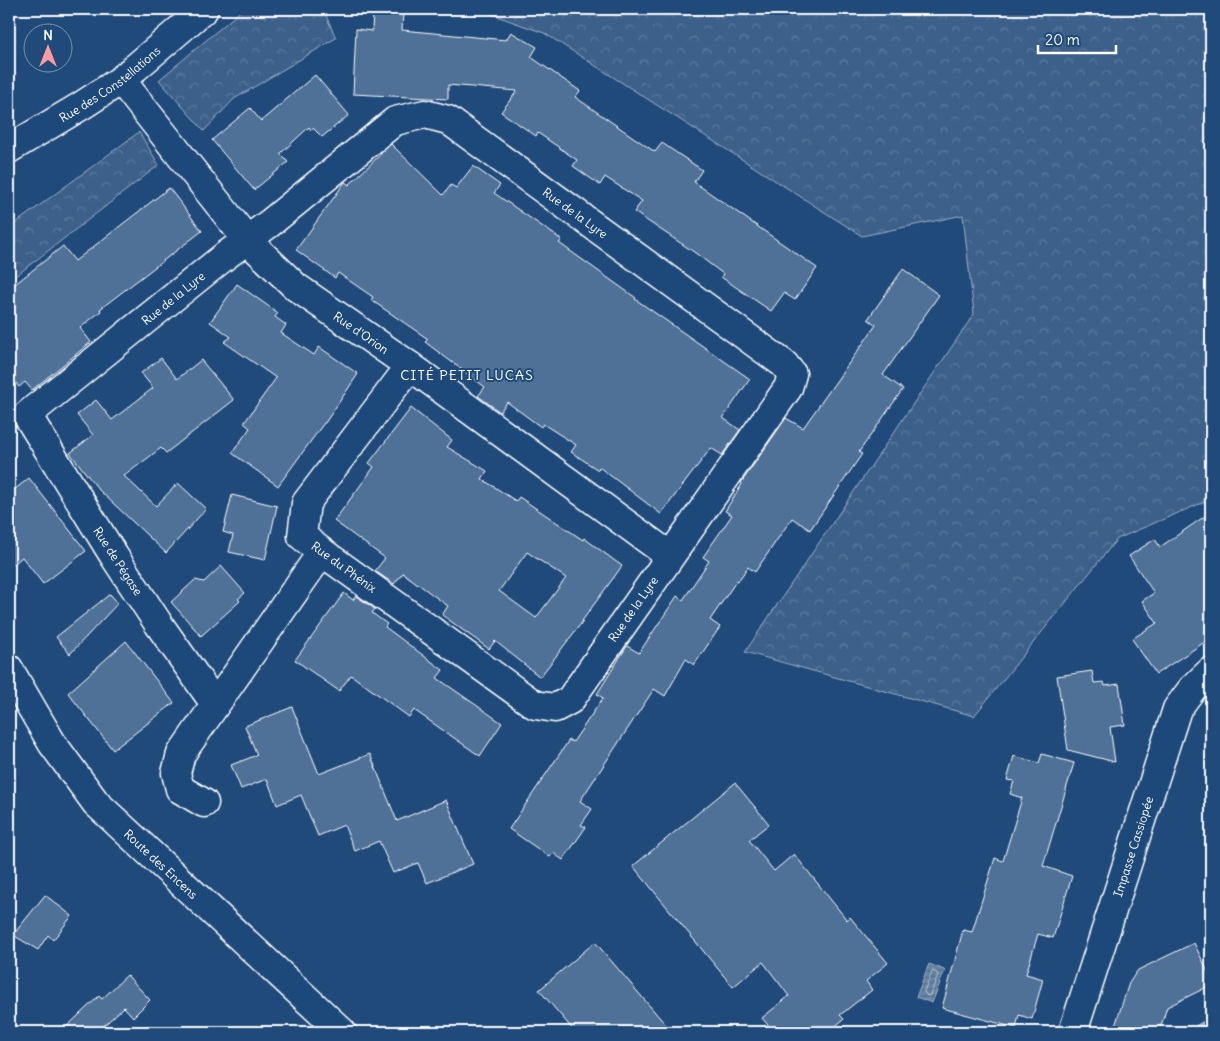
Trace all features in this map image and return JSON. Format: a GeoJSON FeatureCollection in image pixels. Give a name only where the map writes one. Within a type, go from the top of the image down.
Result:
{"type":"FeatureCollection","features":[{"type":"Feature","properties":{"kind":"street","name":"Rue des Constellations"},"geometry":{"type":"LineString","coordinates":[[9,149],[121,80],[204,9]]}},
{"type":"Feature","properties":{"kind":"street","name":"Rue d'Orion"},"geometry":{"type":"LineString","coordinates":[[121,80],[247,240],[296,287],[410,366],[670,556]]}},
{"type":"Feature","properties":{"kind":"street","name":"Rue de la Lyre"},"geometry":{"type":"LineString","coordinates":[[27,415],[270,223],[395,121],[425,114],[448,120],[784,364],[792,374],[788,388],[570,700],[555,708]]}},
{"type":"Feature","properties":{"kind":"street","name":"Rue du Phénix"},"geometry":{"type":"LineString","coordinates":[[410,366],[306,503],[302,536],[535,705],[555,708]]}},
{"type":"Feature","properties":{"kind":"street","name":"Rue de Pégase"},"geometry":{"type":"LineString","coordinates":[[27,415],[128,578],[215,704]]}},
{"type":"Feature","properties":{"kind":"street"},"geometry":{"type":"LineString","coordinates":[[204,803],[180,789],[176,773],[181,754],[322,552]]}},
{"type":"Feature","properties":{"kind":"street","name":"Route des Encens"},"geometry":{"type":"LineString","coordinates":[[9,669],[52,743],[96,802],[342,1032]]}},
{"type":"Feature","properties":{"kind":"street","name":"Impasse Cassiopée"},"geometry":{"type":"LineString","coordinates":[[1073,1032],[1177,709],[1192,689],[1211,671]]}},
{"type":"Feature","properties":{"kind":"green space"},"geometry":{"type":"Polygon","coordinates":[[[243,9],[323,9],[336,38],[234,99],[204,131],[159,80],[243,9]]]}},
{"type":"Feature","properties":{"kind":"green space"},"geometry":{"type":"Polygon","coordinates":[[[477,9],[1211,9],[1211,499],[1117,539],[974,716],[745,652],[974,314],[963,215],[862,236],[544,33],[477,9]]]}},
{"type":"Feature","properties":{"kind":"green space"},"geometry":{"type":"Polygon","coordinates":[[[139,132],[159,165],[9,281],[9,228],[139,132]]]}},
{"type":"Feature","properties":{"kind":"water"},"geometry":{"type":"Polygon","coordinates":[[[929,964],[945,970],[932,1003],[916,997],[929,964]]]}},
{"type":"Feature","properties":{"kind":"building"},"geometry":{"type":"Polygon","coordinates":[[[373,12],[403,13],[402,30],[506,40],[511,32],[537,47],[531,57],[580,91],[575,97],[655,152],[662,143],[702,170],[694,182],[817,268],[795,300],[784,293],[771,311],[721,277],[723,274],[694,252],[634,212],[642,201],[605,177],[600,185],[573,166],[577,160],[538,133],[536,136],[501,112],[517,91],[448,85],[448,99],[353,94],[356,29],[372,31],[373,12]]]}},
{"type":"Feature","properties":{"kind":"building"},"geometry":{"type":"Polygon","coordinates":[[[315,75],[349,115],[322,137],[313,128],[311,130],[309,127],[280,154],[288,162],[254,190],[212,140],[250,108],[261,121],[315,75]]]}},
{"type":"Feature","properties":{"kind":"building"},"geometry":{"type":"Polygon","coordinates":[[[391,144],[443,195],[451,185],[456,188],[473,166],[500,185],[494,193],[562,240],[559,243],[635,299],[750,379],[723,418],[740,430],[722,455],[711,448],[661,514],[599,467],[598,470],[571,452],[576,445],[543,424],[541,427],[507,402],[500,412],[478,396],[485,387],[425,342],[428,339],[371,300],[373,297],[338,273],[335,278],[296,250],[345,182],[349,185],[391,144]]]}},
{"type":"Feature","properties":{"kind":"building"},"geometry":{"type":"Polygon","coordinates":[[[169,188],[202,231],[100,309],[101,311],[80,328],[91,342],[32,390],[25,382],[19,387],[9,374],[9,289],[63,246],[75,261],[169,188]]]}},
{"type":"Feature","properties":{"kind":"building"},"geometry":{"type":"Polygon","coordinates":[[[903,269],[939,295],[883,375],[903,389],[859,452],[862,454],[810,530],[792,518],[755,572],[748,567],[710,620],[720,627],[694,665],[686,659],[665,696],[654,689],[580,801],[592,809],[581,825],[586,827],[563,860],[553,853],[550,857],[509,829],[569,740],[573,742],[603,698],[597,694],[627,646],[639,653],[677,596],[683,600],[709,561],[703,557],[732,515],[725,511],[741,483],[786,418],[803,428],[876,325],[868,319],[903,269]]]}},
{"type":"Feature","properties":{"kind":"building"},"geometry":{"type":"Polygon","coordinates":[[[237,284],[278,313],[275,317],[286,325],[281,333],[314,355],[319,347],[358,374],[325,423],[278,486],[232,453],[250,428],[244,423],[276,378],[224,342],[231,337],[210,322],[237,284]]]}},
{"type":"Feature","properties":{"kind":"building"},"geometry":{"type":"Polygon","coordinates":[[[161,358],[177,379],[201,360],[234,400],[166,453],[161,448],[124,476],[156,506],[178,483],[206,509],[166,553],[99,490],[70,453],[93,435],[77,415],[96,400],[112,420],[153,388],[141,373],[161,358]]]}},
{"type":"Feature","properties":{"kind":"building"},"geometry":{"type":"Polygon","coordinates":[[[411,408],[452,440],[447,447],[487,471],[482,479],[516,501],[519,497],[583,540],[584,538],[622,566],[540,677],[495,641],[489,649],[442,615],[448,606],[403,573],[394,584],[375,571],[385,558],[334,521],[374,467],[369,463],[411,408]],[[527,552],[499,591],[536,618],[566,578],[527,552]]]}},
{"type":"Feature","properties":{"kind":"building"},"geometry":{"type":"Polygon","coordinates":[[[29,478],[86,551],[43,584],[22,557],[9,568],[9,494],[29,478]]]}},
{"type":"Feature","properties":{"kind":"building"},"geometry":{"type":"Polygon","coordinates":[[[232,495],[277,506],[265,560],[229,552],[233,535],[223,532],[232,495]]]}},
{"type":"Feature","properties":{"kind":"building"},"geometry":{"type":"Polygon","coordinates":[[[1211,512],[1211,638],[1156,674],[1132,639],[1157,623],[1142,601],[1154,593],[1129,556],[1155,539],[1160,547],[1211,512]]]}},
{"type":"Feature","properties":{"kind":"building"},"geometry":{"type":"Polygon","coordinates":[[[221,566],[245,593],[238,599],[240,601],[201,636],[171,602],[195,580],[204,582],[221,566]]]}},
{"type":"Feature","properties":{"kind":"building"},"geometry":{"type":"Polygon","coordinates":[[[344,593],[353,600],[356,596],[375,609],[372,613],[387,624],[385,627],[443,670],[437,678],[502,723],[480,756],[414,710],[409,717],[351,675],[339,691],[295,660],[344,593]]]}},
{"type":"Feature","properties":{"kind":"building"},"geometry":{"type":"Polygon","coordinates":[[[110,594],[118,603],[70,654],[56,637],[110,594]]]}},
{"type":"Feature","properties":{"kind":"building"},"geometry":{"type":"Polygon","coordinates":[[[126,641],[174,703],[113,750],[68,693],[126,641]]]}},
{"type":"Feature","properties":{"kind":"building"},"geometry":{"type":"Polygon","coordinates":[[[1092,671],[1094,683],[1104,682],[1105,686],[1119,684],[1125,725],[1110,727],[1115,762],[1068,750],[1057,676],[1092,671]]]}},
{"type":"Feature","properties":{"kind":"building"},"geometry":{"type":"Polygon","coordinates":[[[292,707],[319,774],[370,754],[397,821],[446,800],[473,864],[427,883],[418,863],[393,873],[379,841],[355,851],[344,825],[318,836],[301,795],[277,805],[267,779],[241,789],[231,765],[257,755],[245,726],[292,707]]]}},
{"type":"Feature","properties":{"kind":"building"},"geometry":{"type":"Polygon","coordinates":[[[1042,754],[1074,763],[1043,866],[1072,876],[1053,938],[1038,934],[1026,974],[1043,979],[1032,1019],[1019,1015],[1016,1028],[942,1008],[963,930],[972,932],[995,858],[1003,861],[1022,798],[1010,794],[1014,781],[1007,780],[1014,756],[1039,763],[1042,754]]]}},
{"type":"Feature","properties":{"kind":"building"},"geometry":{"type":"Polygon","coordinates":[[[735,783],[769,824],[749,840],[774,871],[794,854],[847,920],[850,917],[888,963],[866,981],[872,990],[840,1015],[844,1019],[828,1032],[774,1032],[762,1018],[789,996],[763,962],[733,987],[633,866],[735,783]]]}},
{"type":"Feature","properties":{"kind":"building"},"geometry":{"type":"Polygon","coordinates":[[[45,895],[72,916],[53,940],[48,935],[38,950],[13,935],[45,895]]]}},
{"type":"Feature","properties":{"kind":"building"},"geometry":{"type":"Polygon","coordinates":[[[595,942],[672,1032],[575,1032],[539,990],[595,942]]]}},
{"type":"Feature","properties":{"kind":"building"},"geometry":{"type":"Polygon","coordinates":[[[1194,943],[1211,978],[1211,985],[1167,1007],[1159,1032],[1133,1032],[1115,1026],[1129,983],[1138,970],[1194,943]]]}},
{"type":"Feature","properties":{"kind":"building"},"geometry":{"type":"Polygon","coordinates":[[[127,975],[150,1000],[133,1017],[124,1007],[97,1032],[61,1032],[99,996],[102,999],[127,975]]]}},
{"type":"Feature","properties":{"kind":"waterway"},"geometry":{"type":"LineString","coordinates":[[1192,1032],[1211,1021]]}},
{"type":"Feature","properties":{"kind":"district","name":"CITÉ PETIT LUCAS"},"geometry":{"type":"Point","coordinates":[467,375]}}]}
